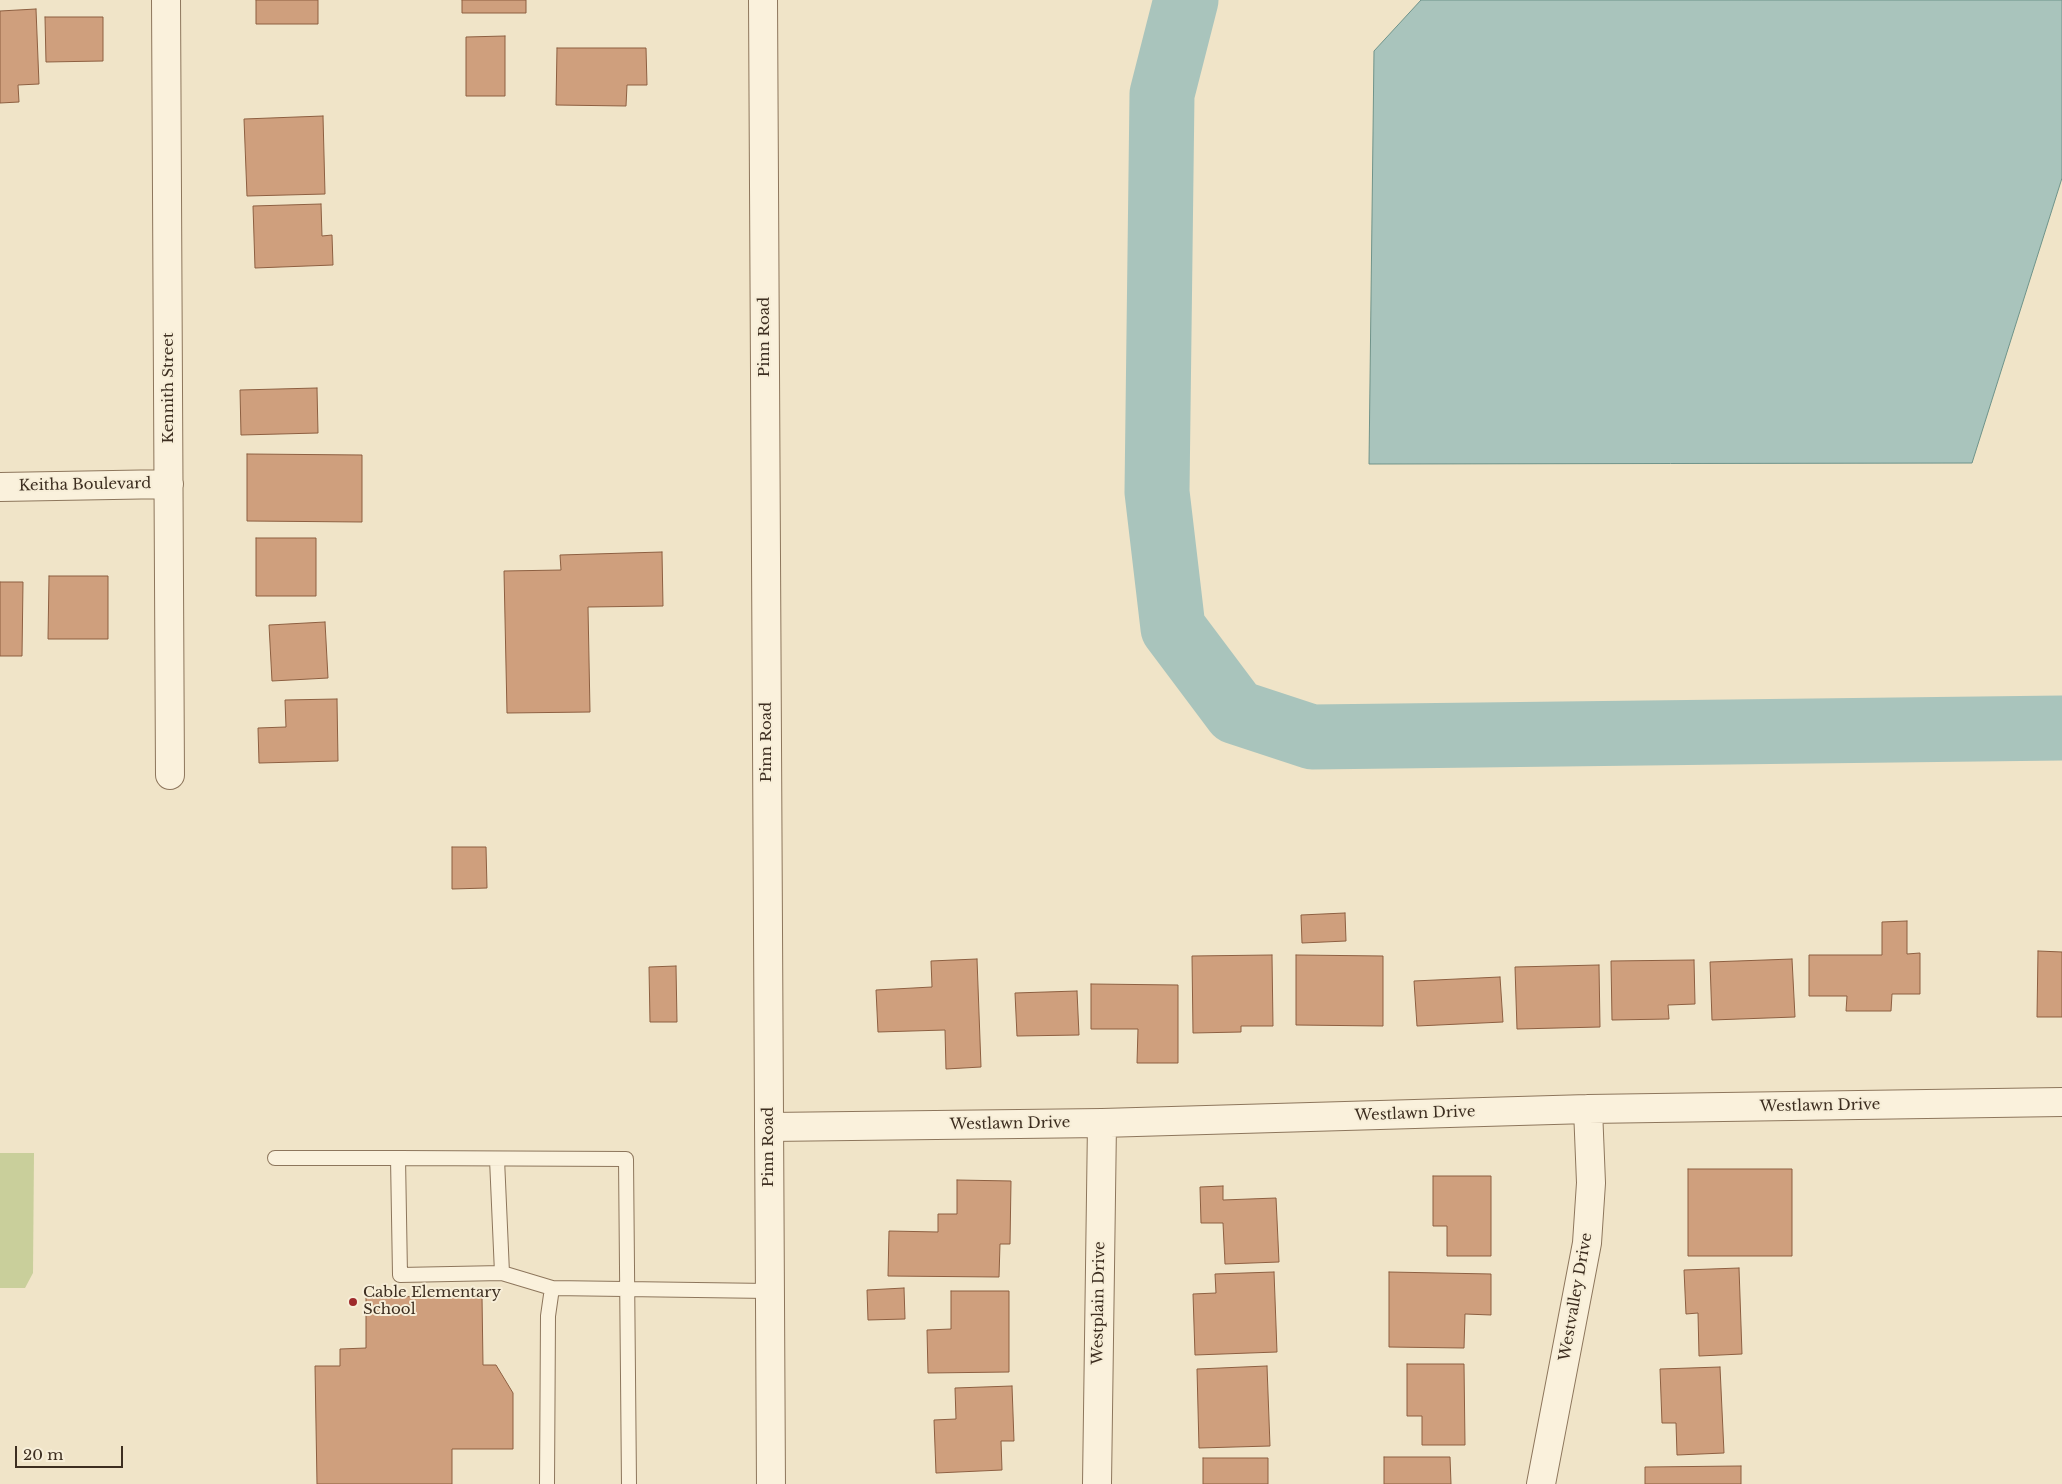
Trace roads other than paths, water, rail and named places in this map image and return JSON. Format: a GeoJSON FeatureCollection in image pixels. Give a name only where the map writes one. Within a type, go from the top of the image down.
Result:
{"type":"FeatureCollection","features":[{"type":"Feature","properties":{"kind":"street","name":"Kennith Street"},"geometry":{"type":"LineString","coordinates":[[166,0],[170,484],[170,776]]}},
{"type":"Feature","properties":{"kind":"street","name":"Pinn Road"},"geometry":{"type":"LineString","coordinates":[[763,0],[771,1484]]}},
{"type":"Feature","properties":{"kind":"street","name":"Keitha Boulevard"},"geometry":{"type":"LineString","coordinates":[[0,486],[170,484]]}},
{"type":"Feature","properties":{"kind":"street","name":"Westlawn Drive"},"geometry":{"type":"LineString","coordinates":[[768,1127],[1102,1123],[1588,1109],[2062,1102]]}},
{"type":"Feature","properties":{"kind":"street","name":"Westvalley Drive"},"geometry":{"type":"LineString","coordinates":[[1541,1484],[1587,1242],[1591,1182],[1588,1109]]}},
{"type":"Feature","properties":{"kind":"street","name":"Westplain Drive"},"geometry":{"type":"LineString","coordinates":[[1097,1484],[1102,1123]]}},
{"type":"Feature","properties":{"kind":"lane"},"geometry":{"type":"LineString","coordinates":[[274,1158],[626,1159],[629,1484]]}},
{"type":"Feature","properties":{"kind":"lane"},"geometry":{"type":"LineString","coordinates":[[398,1158],[400,1275],[502,1274],[552,1288],[769,1291]]}},
{"type":"Feature","properties":{"kind":"lane"},"geometry":{"type":"LineString","coordinates":[[497,1158],[502,1274]]}},
{"type":"Feature","properties":{"kind":"lane"},"geometry":{"type":"LineString","coordinates":[[548,1484],[548,1316],[552,1288]]}},
{"type":"Feature","properties":{"kind":"water"},"geometry":{"type":"Polygon","coordinates":[[[1421,0],[2062,0],[2062,178],[1972,463],[1369,464],[1374,51],[1421,0]]]}},
{"type":"Feature","properties":{"kind":"waterway"},"geometry":{"type":"LineString","coordinates":[[1186,0],[1162,94],[1157,492],[1173,628],[1236,712],[1312,737],[2062,728]]}},
{"type":"Feature","properties":{"kind":"place","name":"Cable Elementary School"},"geometry":{"type":"Point","coordinates":[353,1302]}}]}
